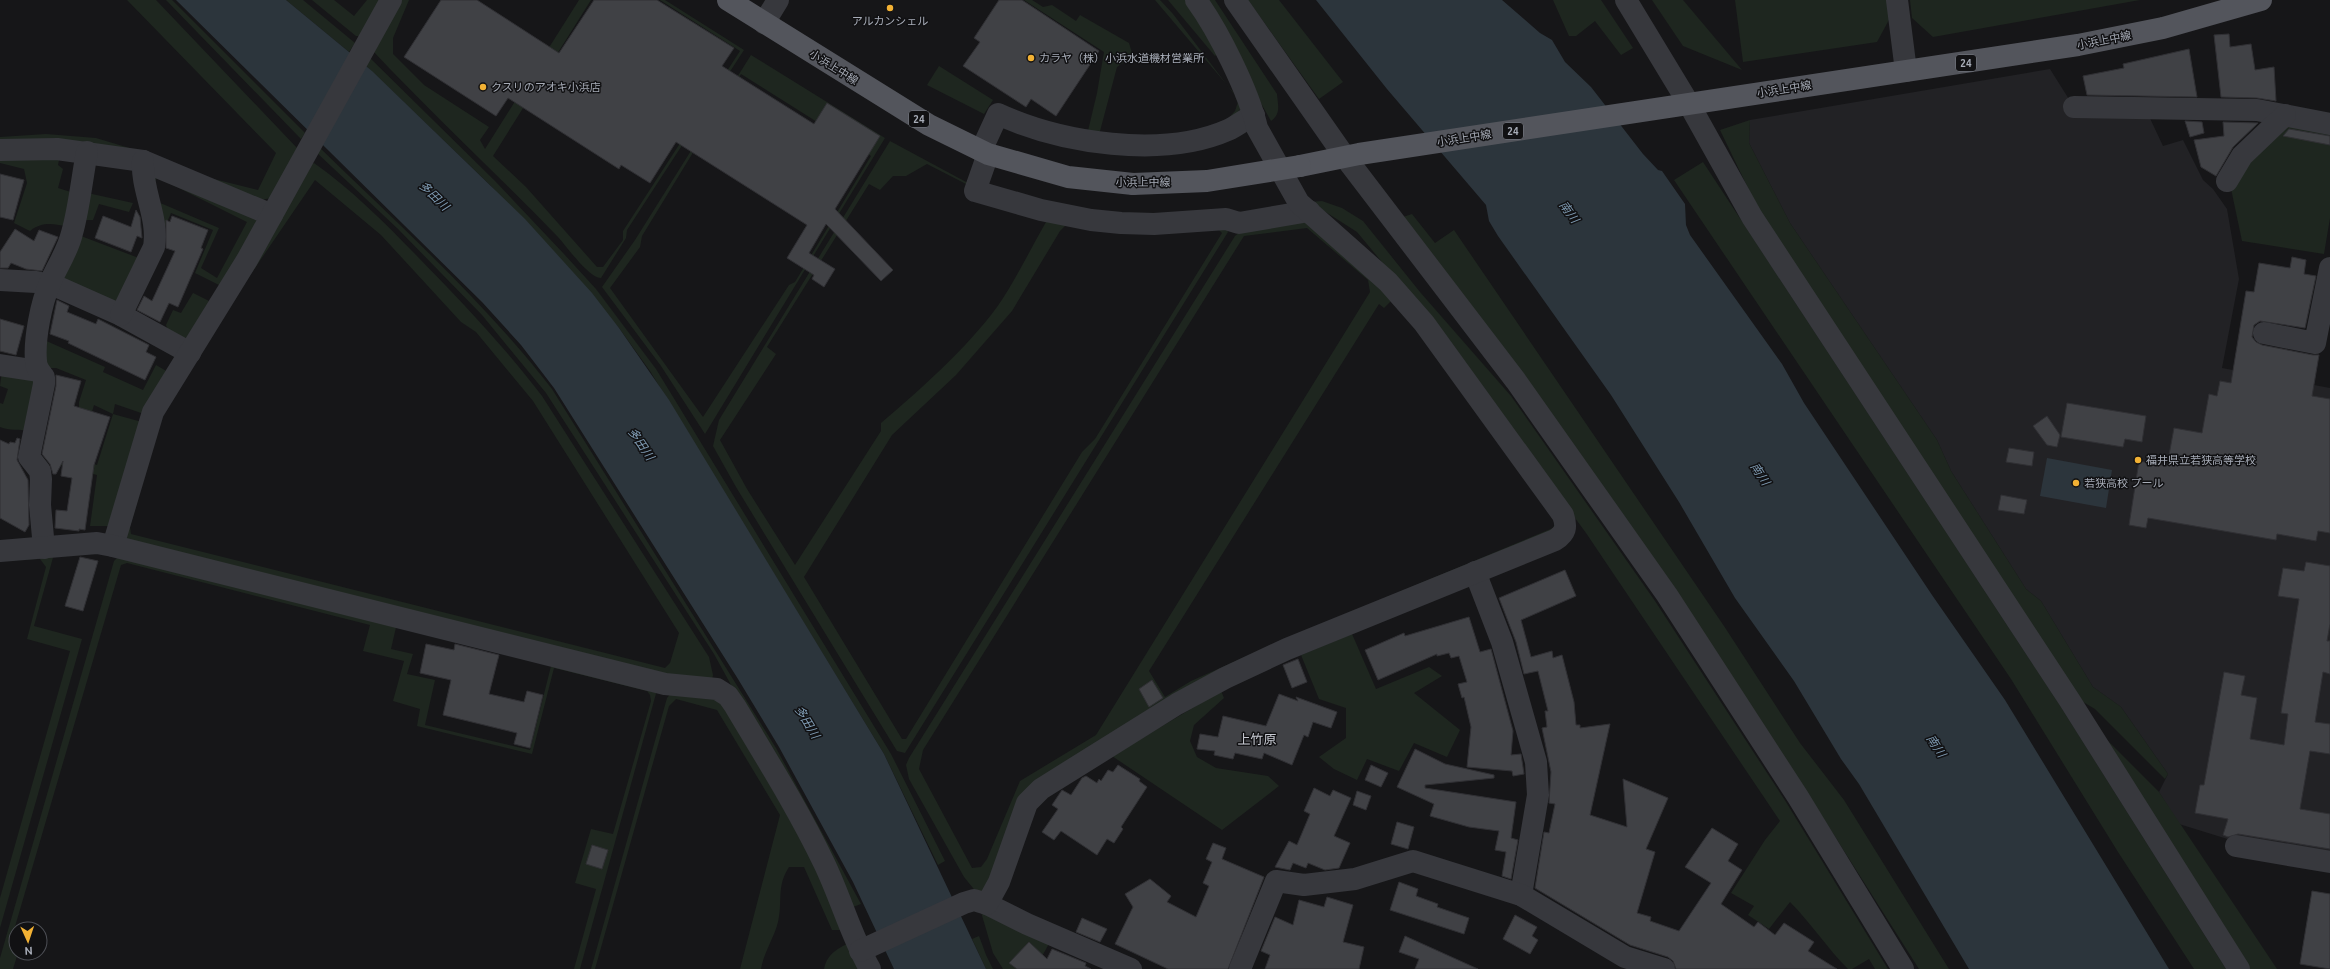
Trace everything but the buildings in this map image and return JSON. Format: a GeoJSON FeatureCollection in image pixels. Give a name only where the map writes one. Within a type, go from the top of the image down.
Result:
{"type":"FeatureCollection","features":[{"type":"Feature","properties":{"kind":"main road","name":"小浜上中線"},"geometry":{"type":"LineString","coordinates":[[728,0],[929,125],[985,152],[1068,177],[1133,184],[1207,181],[1352,156],[1667,107],[1906,71],[1990,60],[2163,28],[2261,0]]}},
{"type":"Feature","properties":{"kind":"street"},"geometry":{"type":"LineString","coordinates":[[113,546],[153,412],[272,215],[391,0]]}},
{"type":"Feature","properties":{"kind":"street"},"geometry":{"type":"LineString","coordinates":[[764,23],[778,0]]}},
{"type":"Feature","properties":{"kind":"street"},"geometry":{"type":"LineString","coordinates":[[987,904],[999,882],[1027,803],[1041,789],[1177,704],[1226,678],[1287,649],[1563,535],[1566,524],[1563,515],[1424,323],[1388,282],[1299,203],[1257,128],[1254,114],[1228,57],[1196,0]]}},
{"type":"Feature","properties":{"kind":"street"},"geometry":{"type":"LineString","coordinates":[[1235,0],[1352,156],[1516,382],[1667,595],[1798,797],[1903,969]]}},
{"type":"Feature","properties":{"kind":"street"},"geometry":{"type":"LineString","coordinates":[[1626,0],[1689,104],[1752,217],[2070,701],[2239,969]]}},
{"type":"Feature","properties":{"kind":"street"},"geometry":{"type":"LineString","coordinates":[[1897,0],[1906,71]]}},
{"type":"Feature","properties":{"kind":"street"},"geometry":{"type":"LineString","coordinates":[[2074,107],[2257,110],[2330,124]]}},
{"type":"Feature","properties":{"kind":"street"},"geometry":{"type":"LineString","coordinates":[[1254,114],[1227,130],[1169,144],[1121,144],[1067,137],[1020,124],[998,114],[985,152],[975,191],[1041,210],[1091,220],[1154,224],[1226,219],[1238,223],[1308,211]]}},
{"type":"Feature","properties":{"kind":"street"},"geometry":{"type":"LineString","coordinates":[[2227,181],[2242,156],[2285,115]]}},
{"type":"Feature","properties":{"kind":"street"},"geometry":{"type":"LineString","coordinates":[[0,150],[44,148],[87,152],[143,161],[272,215]]}},
{"type":"Feature","properties":{"kind":"street"},"geometry":{"type":"LineString","coordinates":[[44,548],[40,505],[40,471],[29,457],[44,384],[44,377],[38,371],[36,362],[37,343],[41,314],[49,285],[68,246],[73,232],[87,152]]}},
{"type":"Feature","properties":{"kind":"street"},"geometry":{"type":"LineString","coordinates":[[121,315],[154,247],[156,235],[153,214],[143,172],[143,161]]}},
{"type":"Feature","properties":{"kind":"street"},"geometry":{"type":"LineString","coordinates":[[2264,333],[2315,343],[2330,268]]}},
{"type":"Feature","properties":{"kind":"street"},"geometry":{"type":"LineString","coordinates":[[0,280],[20,280],[49,285],[121,315],[190,353]]}},
{"type":"Feature","properties":{"kind":"street"},"geometry":{"type":"LineString","coordinates":[[0,366],[38,371]]}},
{"type":"Feature","properties":{"kind":"street"},"geometry":{"type":"LineString","coordinates":[[0,551],[97,543],[113,546],[665,684],[717,689],[728,696],[735,706],[797,812],[837,889],[866,955],[964,903],[974,900],[987,904],[1027,924],[1131,969]]}},
{"type":"Feature","properties":{"kind":"street"},"geometry":{"type":"LineString","coordinates":[[1475,572],[1502,642],[1536,762],[1538,795],[1521,895]]}},
{"type":"Feature","properties":{"kind":"street"},"geometry":{"type":"LineString","coordinates":[[2236,846],[2330,862]]}},
{"type":"Feature","properties":{"kind":"street"},"geometry":{"type":"LineString","coordinates":[[1240,969],[1276,880],[1304,885],[1355,879],[1413,861],[1521,895],[1625,957],[1664,969]]}},
{"type":"Feature","properties":{"kind":"shaded area"},"geometry":{"type":"Polygon","coordinates":[[[127,0],[156,0],[297,148],[271,198],[261,200],[203,180],[0,145],[0,137],[46,134],[96,138],[146,153],[206,177],[258,190],[276,153],[127,0]]]}},
{"type":"Feature","properties":{"kind":"shaded area"},"geometry":{"type":"Polygon","coordinates":[[[166,0],[172,0],[305,133],[301,139],[166,0]]]}},
{"type":"Feature","properties":{"kind":"shaded area"},"geometry":{"type":"Polygon","coordinates":[[[286,0],[303,0],[355,43],[349,52],[286,0]]]}},
{"type":"Feature","properties":{"kind":"shaded area"},"geometry":{"type":"Polygon","coordinates":[[[312,0],[334,0],[354,16],[367,0],[380,0],[360,36],[356,36],[312,0]]]}},
{"type":"Feature","properties":{"kind":"shaded area"},"geometry":{"type":"Polygon","coordinates":[[[400,0],[409,0],[393,38],[393,54],[424,85],[489,127],[480,140],[485,149],[579,0],[591,0],[493,156],[526,187],[597,267],[603,267],[623,240],[623,231],[740,51],[660,0],[665,0],[744,50],[627,230],[626,238],[601,278],[596,277],[584,268],[558,237],[373,51],[400,0]]]}},
{"type":"Feature","properties":{"kind":"shaded area"},"geometry":{"type":"Polygon","coordinates":[[[1024,0],[1032,0],[1043,7],[1052,5],[1076,21],[1080,15],[1129,43],[1133,56],[1117,67],[1099,135],[1156,139],[1178,137],[1224,123],[1235,111],[1238,102],[1234,94],[1243,106],[1227,124],[1191,136],[1156,140],[1138,140],[1087,135],[1097,93],[1104,52],[1024,0]]]}},
{"type":"Feature","properties":{"kind":"shaded area"},"geometry":{"type":"Polygon","coordinates":[[[1155,0],[1160,0],[1173,14],[1227,84],[1155,0]]]}},
{"type":"Feature","properties":{"kind":"shaded area"},"geometry":{"type":"Polygon","coordinates":[[[1168,0],[1189,0],[1219,52],[1215,56],[1168,0]]]}},
{"type":"Feature","properties":{"kind":"shaded area"},"geometry":{"type":"Polygon","coordinates":[[[1203,0],[1215,0],[1277,94],[1278,113],[1271,121],[1203,0]]]}},
{"type":"Feature","properties":{"kind":"shaded area"},"geometry":{"type":"Polygon","coordinates":[[[1248,0],[1279,0],[1343,82],[1319,99],[1248,0]]]}},
{"type":"Feature","properties":{"kind":"shaded area"},"geometry":{"type":"Polygon","coordinates":[[[1553,0],[1601,0],[1633,48],[1621,55],[1595,21],[1576,36],[1569,36],[1553,0]]]}},
{"type":"Feature","properties":{"kind":"shaded area"},"geometry":{"type":"Polygon","coordinates":[[[1652,0],[1683,0],[1742,70],[1683,46],[1652,0]]]}},
{"type":"Feature","properties":{"kind":"shaded area"},"geometry":{"type":"Polygon","coordinates":[[[1735,0],[1887,0],[1890,18],[1877,42],[1743,62],[1735,0]]]}},
{"type":"Feature","properties":{"kind":"shaded area"},"geometry":{"type":"Polygon","coordinates":[[[1910,0],[2140,0],[1933,37],[1912,18],[1910,0]]]}},
{"type":"Feature","properties":{"kind":"shaded area"},"geometry":{"type":"Polygon","coordinates":[[[751,55],[885,138],[705,434],[661,366],[602,287],[635,240],[751,55]],[[741,74],[642,236],[640,247],[610,288],[703,417],[789,285],[795,282],[871,156],[741,74]]]}},
{"type":"Feature","properties":{"kind":"shaded area"},"geometry":{"type":"Polygon","coordinates":[[[369,57],[495,181],[564,254],[596,289],[656,369],[891,754],[945,861],[938,865],[884,754],[650,371],[619,328],[490,185],[364,64],[369,57]]]}},
{"type":"Feature","properties":{"kind":"shaded area"},"geometry":{"type":"Polygon","coordinates":[[[939,66],[993,100],[984,114],[927,85],[939,66]]]}},
{"type":"Feature","properties":{"kind":"shaded area","name":"福井県立若狭高等学校"},"geometry":{"type":"Polygon","coordinates":[[[2050,69],[2072,104],[2147,112],[2163,146],[2183,140],[2203,180],[2213,189],[2227,209],[2239,279],[2222,368],[2330,388],[2330,858],[2234,841],[2179,824],[2159,792],[2168,774],[2121,707],[2093,687],[2041,601],[2026,589],[1951,471],[1937,440],[1790,223],[1749,143],[1750,120],[2050,69]]]}},
{"type":"Feature","properties":{"kind":"shaded area"},"geometry":{"type":"Polygon","coordinates":[[[1750,120],[1749,143],[1790,223],[1937,440],[1951,471],[2026,589],[2041,601],[2093,687],[2121,707],[2168,774],[2165,779],[2095,709],[2078,699],[1760,213],[1720,130],[1750,120]]]}},
{"type":"Feature","properties":{"kind":"shaded area"},"geometry":{"type":"Polygon","coordinates":[[[2287,120],[2330,127],[2330,218],[2324,254],[2242,241],[2230,184],[2287,120]]]}},
{"type":"Feature","properties":{"kind":"shaded area"},"geometry":{"type":"Polygon","coordinates":[[[890,141],[968,183],[968,193],[1043,217],[1089,226],[1141,230],[1192,229],[1227,226],[1228,232],[905,753],[897,751],[736,487],[713,446],[719,420],[890,141]],[[927,164],[906,176],[893,176],[880,190],[869,184],[767,347],[776,354],[720,440],[747,489],[795,565],[881,431],[881,423],[911,397],[972,338],[997,307],[1010,287],[1046,222],[966,194],[966,184],[927,164]],[[1067,224],[1060,231],[1012,311],[956,375],[892,435],[804,577],[902,739],[906,739],[1082,452],[1095,439],[1222,233],[1219,230],[1143,231],[1105,229],[1067,224]]]}},
{"type":"Feature","properties":{"kind":"shaded area"},"geometry":{"type":"Polygon","coordinates":[[[319,147],[410,234],[469,294],[498,325],[552,389],[776,748],[861,904],[853,907],[714,654],[546,393],[482,315],[398,229],[316,152],[319,147]]]}},
{"type":"Feature","properties":{"kind":"shaded area"},"geometry":{"type":"Polygon","coordinates":[[[60,154],[58,165],[63,169],[58,188],[74,193],[69,227],[49,224],[39,226],[30,231],[14,223],[27,183],[24,169],[0,163],[0,160],[60,154]]]}},
{"type":"Feature","properties":{"kind":"shaded area"},"geometry":{"type":"Polygon","coordinates":[[[1703,162],[2061,707],[2226,969],[2194,969],[2118,852],[2011,679],[1674,180],[1703,162]]]}},
{"type":"Feature","properties":{"kind":"shaded area"},"geometry":{"type":"Polygon","coordinates":[[[314,163],[328,173],[367,206],[392,230],[481,323],[542,396],[709,657],[713,675],[712,680],[670,679],[123,538],[159,414],[309,165],[314,163]],[[315,180],[242,287],[162,415],[130,527],[131,534],[665,668],[670,663],[679,633],[533,401],[476,332],[461,322],[381,235],[315,180]]]}},
{"type":"Feature","properties":{"kind":"shaded area"},"geometry":{"type":"Polygon","coordinates":[[[149,169],[253,214],[256,220],[256,226],[221,286],[195,273],[213,230],[171,213],[165,227],[159,225],[148,174],[149,169]],[[157,177],[154,185],[158,202],[219,228],[201,268],[217,278],[247,222],[157,177]]]}},
{"type":"Feature","properties":{"kind":"shaded area"},"geometry":{"type":"Polygon","coordinates":[[[83,192],[133,203],[129,212],[99,204],[93,220],[86,220],[81,236],[144,260],[119,310],[56,282],[83,192]]]}},
{"type":"Feature","properties":{"kind":"shaded area"},"geometry":{"type":"Polygon","coordinates":[[[1322,201],[1342,208],[1363,221],[1420,292],[1511,396],[1655,601],[1786,802],[1888,969],[1875,969],[1869,959],[1852,969],[1848,969],[1790,902],[1769,929],[1748,915],[1754,906],[1731,893],[1765,840],[1780,821],[1586,533],[1431,321],[1357,232],[1310,202],[1322,201]]]}},
{"type":"Feature","properties":{"kind":"shaded area"},"geometry":{"type":"Polygon","coordinates":[[[1412,214],[1435,243],[1454,230],[1724,626],[1800,743],[1844,800],[1949,969],[1919,969],[1806,791],[1403,217],[1412,214]]]}},
{"type":"Feature","properties":{"kind":"shaded area"},"geometry":{"type":"Polygon","coordinates":[[[1308,221],[1383,286],[1419,326],[1560,520],[1561,525],[1556,533],[1285,644],[1224,673],[1175,699],[1039,785],[1024,801],[995,879],[983,892],[977,893],[964,877],[909,779],[906,765],[1235,236],[1242,230],[1308,221]],[[1307,228],[1244,236],[923,750],[919,769],[972,868],[981,867],[987,859],[1020,781],[1096,735],[1370,292],[1368,280],[1307,228]],[[1391,301],[1384,308],[1379,304],[1149,671],[1165,697],[1191,681],[1267,647],[1553,528],[1556,521],[1417,330],[1391,301]]]}},
{"type":"Feature","properties":{"kind":"shaded area"},"geometry":{"type":"Polygon","coordinates":[[[193,293],[209,301],[185,341],[169,333],[166,325],[173,310],[181,313],[193,293]]]}},
{"type":"Feature","properties":{"kind":"shaded area"},"geometry":{"type":"Polygon","coordinates":[[[42,339],[105,367],[103,372],[143,390],[156,365],[168,372],[144,414],[115,404],[113,414],[94,405],[91,415],[79,412],[79,402],[86,380],[56,368],[42,368],[42,339]]]}},
{"type":"Feature","properties":{"kind":"shaded area"},"geometry":{"type":"Polygon","coordinates":[[[2,371],[34,375],[29,431],[0,427],[0,403],[3,404],[8,389],[0,386],[2,371]]]}},
{"type":"Feature","properties":{"kind":"shaded area"},"geometry":{"type":"Polygon","coordinates":[[[113,414],[142,422],[112,526],[90,526],[97,475],[53,463],[57,453],[97,465],[113,414]]]}},
{"type":"Feature","properties":{"kind":"shaded area"},"geometry":{"type":"Polygon","coordinates":[[[54,554],[34,626],[82,639],[0,928],[0,898],[70,651],[27,639],[46,567],[40,559],[1,561],[54,554]]]}},
{"type":"Feature","properties":{"kind":"shaded area"},"geometry":{"type":"Polygon","coordinates":[[[119,556],[397,623],[391,649],[413,654],[407,674],[435,680],[425,725],[530,750],[552,662],[657,690],[580,969],[574,969],[596,889],[575,883],[591,829],[613,834],[651,701],[650,695],[647,691],[554,668],[532,754],[417,726],[420,709],[393,701],[404,661],[363,651],[370,625],[127,563],[121,565],[17,921],[11,921],[114,561],[119,556]]]}},
{"type":"Feature","properties":{"kind":"shaded area"},"geometry":{"type":"Polygon","coordinates":[[[1352,634],[1376,689],[1429,667],[1442,676],[1414,693],[1460,730],[1447,757],[1414,743],[1399,771],[1367,759],[1357,780],[1334,769],[1319,757],[1346,738],[1346,708],[1319,699],[1301,655],[1352,634]]]}},
{"type":"Feature","properties":{"kind":"shaded area"},"geometry":{"type":"Polygon","coordinates":[[[673,691],[714,696],[724,704],[814,862],[843,930],[832,930],[804,867],[789,867],[782,881],[778,922],[764,957],[761,969],[740,969],[780,815],[717,710],[676,699],[669,706],[595,969],[591,969],[667,698],[673,691]]]}},
{"type":"Feature","properties":{"kind":"shaded area"},"geometry":{"type":"Polygon","coordinates":[[[1221,691],[1224,698],[1194,725],[1190,741],[1197,757],[1216,768],[1268,776],[1279,786],[1222,830],[1112,756],[1221,691]]]}},
{"type":"Feature","properties":{"kind":"shaded area"},"geometry":{"type":"Polygon","coordinates":[[[2102,735],[2159,792],[2277,969],[2249,969],[2102,735]]]}},
{"type":"Feature","properties":{"kind":"shaded area"},"geometry":{"type":"Polygon","coordinates":[[[981,912],[1051,940],[1035,969],[1003,969],[993,953],[981,912]]]}},
{"type":"Feature","properties":{"kind":"shaded area"},"geometry":{"type":"Polygon","coordinates":[[[8,930],[8,961],[16,961],[13,969],[0,969],[0,958],[8,930]]]}},
{"type":"Feature","properties":{"kind":"shaded area"},"geometry":{"type":"Polygon","coordinates":[[[979,936],[993,969],[986,969],[972,939],[979,936]]]}},
{"type":"Feature","properties":{"kind":"shaded area"},"geometry":{"type":"Polygon","coordinates":[[[847,944],[858,969],[824,969],[829,957],[839,948],[847,944]]]}},
{"type":"Feature","properties":{"kind":"water","name":"多田川"},"geometry":{"type":"Polygon","coordinates":[[[176,0],[286,0],[372,71],[525,219],[592,293],[619,328],[669,400],[884,754],[986,969],[894,969],[853,882],[779,747],[738,679],[554,388],[521,345],[482,302],[176,0]]]}},
{"type":"Feature","properties":{"kind":"water","name":"南川"},"geometry":{"type":"Polygon","coordinates":[[[1316,0],[1502,0],[1540,33],[1552,40],[1565,62],[1591,87],[1643,154],[1658,170],[1662,171],[1685,204],[1686,225],[1690,235],[1782,364],[1804,403],[1932,595],[2005,700],[2169,969],[1969,969],[1859,784],[1841,759],[1794,681],[1735,598],[1679,502],[1611,395],[1498,236],[1489,221],[1486,205],[1387,89],[1316,0]]]}},
{"type":"Feature","properties":{"kind":"water","name":"若狭高校 プール"},"geometry":{"type":"Polygon","coordinates":[[[2047,458],[2112,470],[2106,508],[2040,496],[2047,458]]]}},
{"type":"Feature","properties":{"kind":"place","name":"アルカンシェル"},"geometry":{"type":"Point","coordinates":[890,8]}},
{"type":"Feature","properties":{"kind":"place","name":"カラヤ（株）小浜水道機材営業所"},"geometry":{"type":"Point","coordinates":[1031,58]}},
{"type":"Feature","properties":{"kind":"place","name":"クスリのアオキ小浜店"},"geometry":{"type":"Point","coordinates":[483,87]}},
{"type":"Feature","properties":{"kind":"place","name":"福井県立若狭高等学校"},"geometry":{"type":"Point","coordinates":[2138,460]}},
{"type":"Feature","properties":{"kind":"place","name":"若狭高校 プール"},"geometry":{"type":"Point","coordinates":[2076,483]}},
{"type":"Feature","properties":{"kind":"district","name":"上竹原"},"geometry":{"type":"Point","coordinates":[1257,739]}}]}
